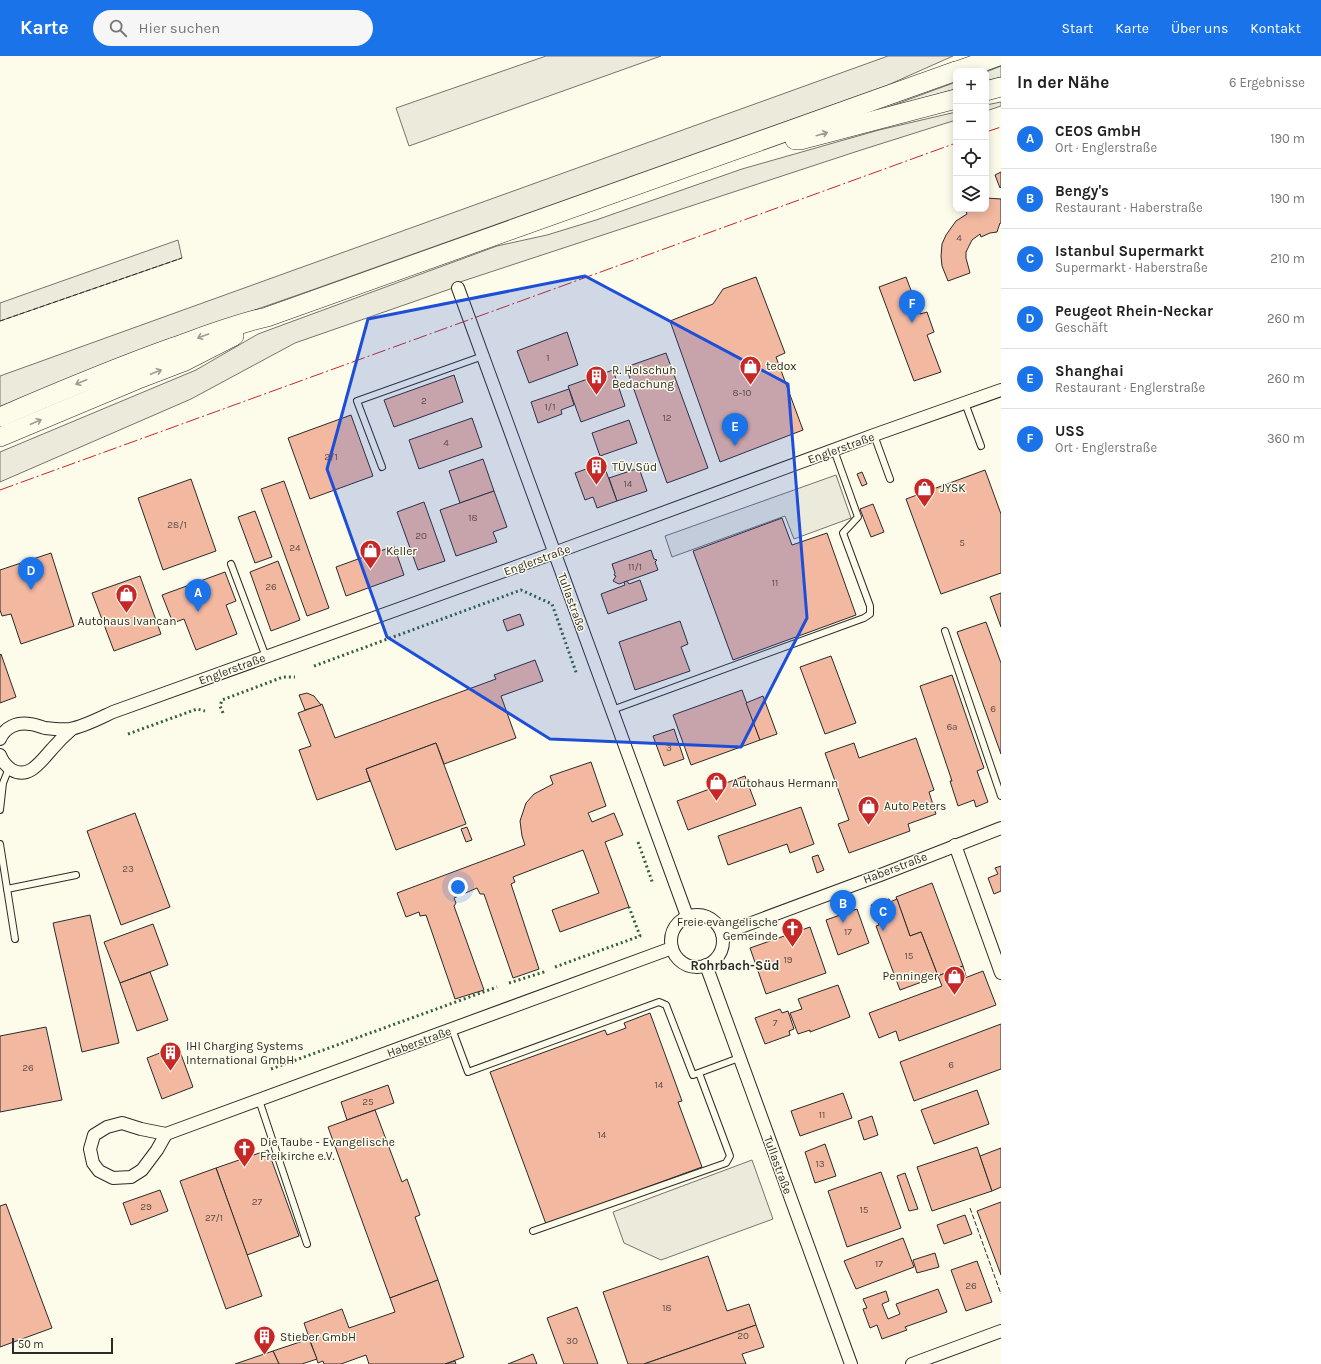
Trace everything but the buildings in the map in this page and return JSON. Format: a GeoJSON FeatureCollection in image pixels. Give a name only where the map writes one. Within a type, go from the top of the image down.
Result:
{"type":"FeatureCollection","features":[{"type":"Feature","properties":{"kind":"main road"},"geometry":{"type":"LineString","coordinates":[[965,68],[999,56]]}},
{"type":"Feature","properties":{"kind":"main road"},"geometry":{"type":"LineString","coordinates":[[0,417],[87,379],[242,322],[266,317],[953,72]]}},
{"type":"Feature","properties":{"kind":"main road"},"geometry":{"type":"LineString","coordinates":[[989,90],[1001,87]]}},
{"type":"Feature","properties":{"kind":"main road"},"geometry":{"type":"LineString","coordinates":[[769,138],[800,140],[953,100]]}},
{"type":"Feature","properties":{"kind":"main road"},"geometry":{"type":"LineString","coordinates":[[0,437],[183,362],[245,330],[266,317]]}},
{"type":"Feature","properties":{"kind":"street","name":"Tullastraße"},"geometry":{"type":"LineString","coordinates":[[458,288],[687,916]]}},
{"type":"Feature","properties":{"kind":"street","name":"Englerstraße"},"geometry":{"type":"LineString","coordinates":[[9,768],[15,772],[25,772],[37,767],[51,749],[72,729],[113,712],[1001,390]]}},
{"type":"Feature","properties":{"kind":"street","name":"Englerstraße"},"geometry":{"type":"LineString","coordinates":[[0,739],[9,727],[20,723],[44,728],[72,729]]}},
{"type":"Feature","properties":{"kind":"street"},"geometry":{"type":"LineString","coordinates":[[0,755],[9,768]]}},
{"type":"Feature","properties":{"kind":"street","name":"Haberstraße"},"geometry":{"type":"LineString","coordinates":[[722,934],[1001,828]]}},
{"type":"Feature","properties":{"kind":"street"},"geometry":{"type":"LineString","coordinates":[[955,845],[1001,972]]}},
{"type":"Feature","properties":{"kind":"street"},"geometry":{"type":"LineString","coordinates":[[697,914],[708,917],[717,924],[722,934],[723,944],[719,954],[714,960],[706,965],[687,965],[678,959],[672,948],[671,937],[674,928],[679,921],[687,916],[697,914]]}},
{"type":"Feature","properties":{"kind":"street","name":"Haberstraße"},"geometry":{"type":"LineString","coordinates":[[166,1134],[672,948]]}},
{"type":"Feature","properties":{"kind":"street","name":"Tullastraße"},"geometry":{"type":"LineString","coordinates":[[706,965],[851,1364]]}},
{"type":"Feature","properties":{"kind":"street"},"geometry":{"type":"LineString","coordinates":[[122,1123],[141,1129],[166,1134],[158,1150],[149,1162],[142,1170],[131,1177],[113,1178],[99,1171],[93,1163],[90,1149],[94,1135],[107,1127],[122,1123]]}},
{"type":"Feature","properties":{"kind":"street"},"geometry":{"type":"LineString","coordinates":[[912,1364],[1001,1331]]}},
{"type":"Feature","properties":{"kind":"lane"},"geometry":{"type":"LineString","coordinates":[[382,467],[357,401],[483,356]]}},
{"type":"Feature","properties":{"kind":"lane"},"geometry":{"type":"LineString","coordinates":[[965,403],[981,446]]}},
{"type":"Feature","properties":{"kind":"lane"},"geometry":{"type":"LineString","coordinates":[[874,435],[890,479]]}},
{"type":"Feature","properties":{"kind":"lane"},"geometry":{"type":"LineString","coordinates":[[612,710],[864,618],[870,614],[870,606],[844,533],[858,517],[834,450]]}},
{"type":"Feature","properties":{"kind":"lane"},"geometry":{"type":"LineString","coordinates":[[231,564],[266,657]]}},
{"type":"Feature","properties":{"kind":"lane"},"geometry":{"type":"LineString","coordinates":[[945,631],[1001,796]]}},
{"type":"Feature","properties":{"kind":"lane"},"geometry":{"type":"LineString","coordinates":[[0,810],[3,783],[9,768]]}},
{"type":"Feature","properties":{"kind":"lane"},"geometry":{"type":"LineString","coordinates":[[0,844],[15,939]]}},
{"type":"Feature","properties":{"kind":"lane"},"geometry":{"type":"LineString","coordinates":[[7,889],[76,875]]}},
{"type":"Feature","properties":{"kind":"lane"},"geometry":{"type":"LineString","coordinates":[[452,1029],[468,1072],[659,1002],[666,1005],[693,1075],[739,1058]]}},
{"type":"Feature","properties":{"kind":"lane"},"geometry":{"type":"LineString","coordinates":[[533,1231],[726,1163],[730,1156],[699,1073]]}},
{"type":"Feature","properties":{"kind":"lane"},"geometry":{"type":"LineString","coordinates":[[259,1100],[307,1244]]}},
{"type":"Feature","properties":{"kind":"highlighted area"},"geometry":{"type":"Polygon","coordinates":[[[585,276],[788,384],[807,618],[741,747],[550,739],[387,637],[327,469],[368,319],[585,276]]]}},
{"type":"Feature","properties":{"kind":"shaded area"},"geometry":{"type":"Polygon","coordinates":[[[546,56],[661,56],[409,146],[396,108],[546,56]]]}},
{"type":"Feature","properties":{"kind":"shaded area"},"geometry":{"type":"Polygon","coordinates":[[[888,56],[953,56],[888,85],[126,355],[0,408],[0,376],[888,56]]]}},
{"type":"Feature","properties":{"kind":"shaded area"},"geometry":{"type":"Polygon","coordinates":[[[1001,66],[1001,77],[989,80],[989,71],[1001,66]]]}},
{"type":"Feature","properties":{"kind":"shaded area"},"geometry":{"type":"Polygon","coordinates":[[[953,83],[953,90],[880,110],[953,83]]]}},
{"type":"Feature","properties":{"kind":"shaded area"},"geometry":{"type":"Polygon","coordinates":[[[1001,102],[1001,106],[989,110],[989,104],[1001,102]]]}},
{"type":"Feature","properties":{"kind":"shaded area"},"geometry":{"type":"Polygon","coordinates":[[[953,113],[953,121],[460,282],[453,288],[295,343],[191,399],[0,482],[0,452],[196,370],[258,334],[497,246],[547,235],[596,220],[742,169],[879,130],[953,113]]]}},
{"type":"Feature","properties":{"kind":"shaded area"},"geometry":{"type":"Polygon","coordinates":[[[178,240],[182,258],[0,321],[0,303],[178,240]]]}},
{"type":"Feature","properties":{"kind":"shaded area"},"geometry":{"type":"Polygon","coordinates":[[[836,475],[851,518],[794,539],[785,516],[672,557],[665,536],[836,475]]]}},
{"type":"Feature","properties":{"kind":"shaded area"},"geometry":{"type":"Polygon","coordinates":[[[752,1160],[773,1219],[661,1260],[624,1243],[613,1212],[752,1160]]]}},
{"type":"Feature","properties":{"kind":"hedge"},"geometry":{"type":"LineString","coordinates":[[314,666],[521,590],[552,604],[577,675]]}},
{"type":"Feature","properties":{"kind":"hedge"},"geometry":{"type":"LineString","coordinates":[[223,713],[220,706],[222,700],[283,677],[295,677]]}},
{"type":"Feature","properties":{"kind":"hedge"},"geometry":{"type":"LineString","coordinates":[[128,734],[197,709],[205,711]]}},
{"type":"Feature","properties":{"kind":"hedge"},"geometry":{"type":"LineString","coordinates":[[638,842],[653,884]]}},
{"type":"Feature","properties":{"kind":"hedge"},"geometry":{"type":"LineString","coordinates":[[555,967],[640,936],[629,907]]}},
{"type":"Feature","properties":{"kind":"hedge"},"geometry":{"type":"LineString","coordinates":[[509,983],[547,971]]}},
{"type":"Feature","properties":{"kind":"hedge"},"geometry":{"type":"LineString","coordinates":[[271,1069],[497,987]]}},
{"type":"Feature","properties":{"kind":"fence"},"geometry":{"type":"LineString","coordinates":[[0,321],[182,258]]}},
{"type":"Feature","properties":{"kind":"fence"},"geometry":{"type":"LineString","coordinates":[[970,1208],[1001,1294]]}},
{"type":"Feature","properties":{"kind":"power"},"geometry":{"type":"LineString","coordinates":[[989,131],[1001,127]]}},
{"type":"Feature","properties":{"kind":"power"},"geometry":{"type":"LineString","coordinates":[[0,490],[953,144]]}},
{"type":"Feature","properties":{"kind":"place","name":"USS"},"geometry":{"type":"Point","coordinates":[912,323]}},
{"type":"Feature","properties":{"kind":"place","name":"tedox"},"geometry":{"type":"Point","coordinates":[750,386]}},
{"type":"Feature","properties":{"kind":"place","name":"R. Holschuh Bedachung"},"geometry":{"type":"Point","coordinates":[597,396]}},
{"type":"Feature","properties":{"kind":"place","name":"Shanghai"},"geometry":{"type":"Point","coordinates":[735,446]}},
{"type":"Feature","properties":{"kind":"place","name":"TÜV Süd"},"geometry":{"type":"Point","coordinates":[596,486]}},
{"type":"Feature","properties":{"kind":"place","name":"JYSK"},"geometry":{"type":"Point","coordinates":[925,508]}},
{"type":"Feature","properties":{"kind":"place","name":"Keller"},"geometry":{"type":"Point","coordinates":[370,570]}},
{"type":"Feature","properties":{"kind":"place","name":"Peugeot Rhein-Neckar"},"geometry":{"type":"Point","coordinates":[31,590]}},
{"type":"Feature","properties":{"kind":"place","name":"CEOS GmbH"},"geometry":{"type":"Point","coordinates":[198,612]}},
{"type":"Feature","properties":{"kind":"place","name":"Autohaus Ivancan"},"geometry":{"type":"Point","coordinates":[127,614]}},
{"type":"Feature","properties":{"kind":"place","name":"Autohaus Hermann"},"geometry":{"type":"Point","coordinates":[716,802]}},
{"type":"Feature","properties":{"kind":"place","name":"Auto Peters"},"geometry":{"type":"Point","coordinates":[868,826]}},
{"type":"Feature","properties":{"kind":"place","name":"Bengy's"},"geometry":{"type":"Point","coordinates":[843,923]}},
{"type":"Feature","properties":{"kind":"place","name":"Istanbul Supermarkt"},"geometry":{"type":"Point","coordinates":[883,931]}},
{"type":"Feature","properties":{"kind":"place","name":"Freie evangelische Gemeinde"},"geometry":{"type":"Point","coordinates":[793,948]}},
{"type":"Feature","properties":{"kind":"place","name":"Penninger"},"geometry":{"type":"Point","coordinates":[954,996]}},
{"type":"Feature","properties":{"kind":"place","name":"IHI Charging Systems International GmbH"},"geometry":{"type":"Point","coordinates":[170,1072]}},
{"type":"Feature","properties":{"kind":"place","name":"Die Taube - Evangelische Freikirche e.V."},"geometry":{"type":"Point","coordinates":[244,1168]}},
{"type":"Feature","properties":{"kind":"place","name":"Stieber GmbH"},"geometry":{"type":"Point","coordinates":[265,1356]}},
{"type":"Feature","properties":{"kind":"district","name":"Rohrbach-Süd"},"geometry":{"type":"Point","coordinates":[735,965]}}]}
